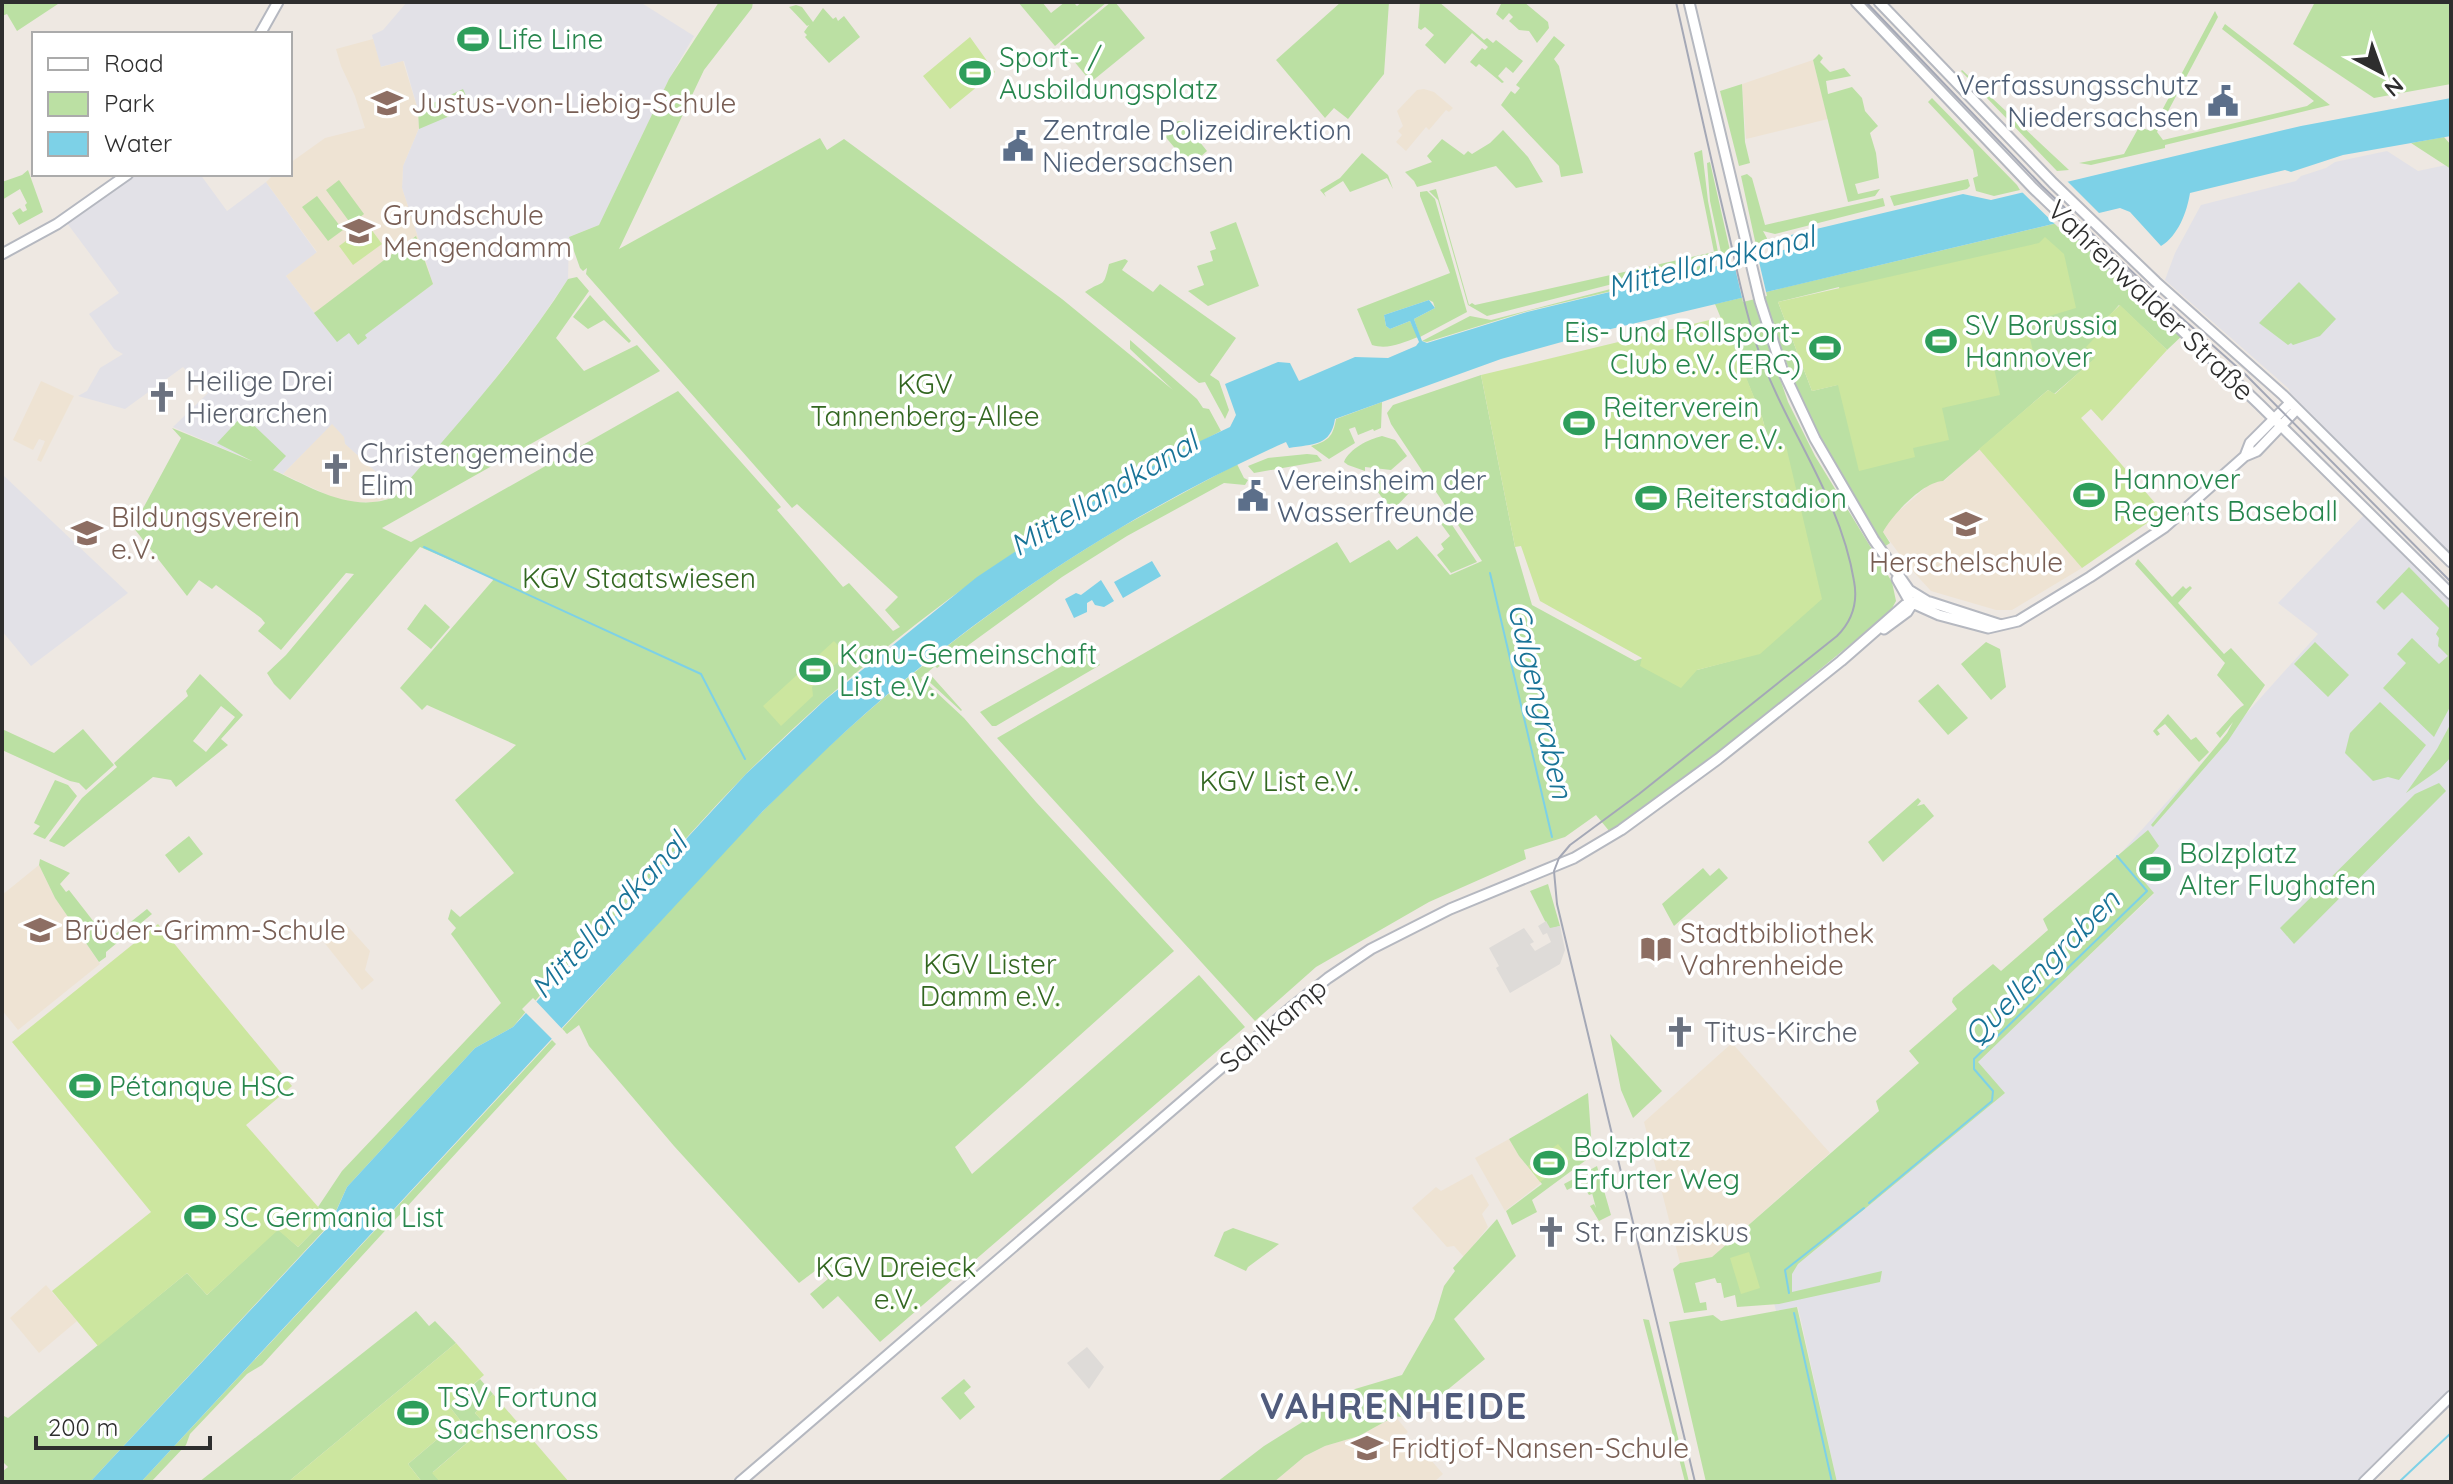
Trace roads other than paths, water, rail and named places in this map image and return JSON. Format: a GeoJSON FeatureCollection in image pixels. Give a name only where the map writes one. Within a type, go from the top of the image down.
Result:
{"type":"FeatureCollection","features":[{"type":"Feature","properties":{"kind":"street"},"geometry":{"type":"LineString","coordinates":[[261,32],[278,2]]}},
{"type":"Feature","properties":{"kind":"street"},"geometry":{"type":"LineString","coordinates":[[1689,2],[1760,301],[1782,369],[1838,482],[1909,590],[1912,603]]}},
{"type":"Feature","properties":{"kind":"street","name":"Vahrenwalder Straße"},"geometry":{"type":"LineString","coordinates":[[1856,2],[2033,188],[2274,418],[2451,594]]}},
{"type":"Feature","properties":{"kind":"street","name":"Vahrenwalder Straße"},"geometry":{"type":"LineString","coordinates":[[1879,2],[2053,183],[2293,406],[2451,562]]}},
{"type":"Feature","properties":{"kind":"street"},"geometry":{"type":"LineString","coordinates":[[2,254],[49,229],[125,176]]}},
{"type":"Feature","properties":{"kind":"street","name":"Sahlkamp"},"geometry":{"type":"LineString","coordinates":[[2245,456],[2250,443],[2274,418],[2293,406]]}},
{"type":"Feature","properties":{"kind":"street","name":"Sahlkamp"},"geometry":{"type":"LineString","coordinates":[[740,1482],[1328,978],[1357,957],[1414,927],[1545,871],[1621,830],[1696,776],[1894,618],[1907,612],[1912,603],[1939,615],[1984,627],[2030,615],[2178,517],[2282,427],[2293,406]]}},
{"type":"Feature","properties":{"kind":"street"},"geometry":{"type":"LineString","coordinates":[[1884,554],[1905,596],[1912,603],[1930,602]]}},
{"type":"Feature","properties":{"kind":"street"},"geometry":{"type":"LineString","coordinates":[[1894,618],[1899,601],[1897,581]]}},
{"type":"Feature","properties":{"kind":"street"},"geometry":{"type":"LineString","coordinates":[[1909,590],[1930,602],[2001,625]]}},
{"type":"Feature","properties":{"kind":"street","name":"Sahlkamp"},"geometry":{"type":"LineString","coordinates":[[1894,618],[1917,614],[1939,615]]}},
{"type":"Feature","properties":{"kind":"street"},"geometry":{"type":"LineString","coordinates":[[2364,1482],[2451,1396]]}},
{"type":"Feature","properties":{"kind":"water"},"geometry":{"type":"Polygon","coordinates":[[[2451,98],[2451,136],[2343,155],[2291,172],[2285,170],[2190,193],[2181,223],[2161,246],[2130,212],[2120,208],[1594,333],[1501,359],[1335,419],[1330,434],[1320,442],[1289,448],[1286,442],[1168,501],[1111,534],[1000,606],[895,688],[846,731],[763,811],[141,1482],[90,1482],[330,1225],[347,1187],[475,1048],[513,1027],[746,774],[825,700],[977,577],[1064,519],[1173,454],[1230,427],[1236,415],[1225,384],[1278,362],[1290,363],[1299,381],[1355,357],[1388,358],[1419,342],[1410,321],[1390,329],[1386,326],[1384,315],[1429,300],[1435,308],[1414,319],[1422,341],[1427,343],[1527,312],[1804,245],[1802,237],[1792,239],[1791,235],[1963,194],[1991,200],[2301,126],[2451,98]]]}},
{"type":"Feature","properties":{"kind":"water"},"geometry":{"type":"Polygon","coordinates":[[[1152,561],[1161,576],[1123,598],[1114,582],[1152,561]]]}},
{"type":"Feature","properties":{"kind":"water"},"geometry":{"type":"Polygon","coordinates":[[[1101,580],[1114,601],[1104,607],[1095,605],[1092,600],[1087,603],[1087,612],[1074,618],[1065,599],[1076,593],[1081,595],[1101,580]]]}},
{"type":"Feature","properties":{"kind":"waterway"},"geometry":{"type":"LineString","coordinates":[[424,547],[701,674],[745,759]]}},
{"type":"Feature","properties":{"kind":"waterway","name":"Galgengraben"},"geometry":{"type":"LineString","coordinates":[[1490,573],[1552,837]]}},
{"type":"Feature","properties":{"kind":"waterway","name":"Quellengraben"},"geometry":{"type":"LineString","coordinates":[[1869,1203],[1992,1101],[1993,1091],[1974,1069],[1974,1059],[2147,891],[2117,856]]}},
{"type":"Feature","properties":{"kind":"waterway","name":"Quellengraben"},"geometry":{"type":"LineString","coordinates":[[1789,1293],[1785,1270],[1864,1208]]}},
{"type":"Feature","properties":{"kind":"waterway","name":"Quellengraben"},"geometry":{"type":"LineString","coordinates":[[1794,1313],[1832,1482]]}},
{"type":"Feature","properties":{"kind":"waterway"},"geometry":{"type":"LineString","coordinates":[[2399,1482],[2451,1433]]}},
{"type":"Feature","properties":{"kind":"tram line"},"geometry":{"type":"LineString","coordinates":[[1676,2],[1753,333],[1768,376],[1837,519],[1847,550],[1855,596],[1850,618],[1837,636],[1570,845],[1559,858],[1554,871],[1557,904],[1695,1482]]}},
{"type":"Feature","properties":{"kind":"tram line"},"geometry":{"type":"LineString","coordinates":[[1866,2],[2042,186],[2245,374],[2451,582]]}},
{"type":"Feature","properties":{"kind":"place","name":"Life Line"},"geometry":{"type":"Point","coordinates":[473,39]}},
{"type":"Feature","properties":{"kind":"place","name":"Sport- / Ausbildungsplatz"},"geometry":{"type":"Point","coordinates":[975,73]}},
{"type":"Feature","properties":{"kind":"place","name":"Verfassungsschutz Niedersachsen"},"geometry":{"type":"Point","coordinates":[2223,101]}},
{"type":"Feature","properties":{"kind":"place","name":"Justus-von-Liebig-Schule"},"geometry":{"type":"Point","coordinates":[387,103]}},
{"type":"Feature","properties":{"kind":"place","name":"Zentrale Polizeidirektion Niedersachsen"},"geometry":{"type":"Point","coordinates":[1018,146]}},
{"type":"Feature","properties":{"kind":"place","name":"Grundschule Mengendamm"},"geometry":{"type":"Point","coordinates":[359,231]}},
{"type":"Feature","properties":{"kind":"place","name":"SV Borussia Hannover"},"geometry":{"type":"Point","coordinates":[1941,341]}},
{"type":"Feature","properties":{"kind":"place","name":"Eis- und Rollsport- Club e.V. (ERC)"},"geometry":{"type":"Point","coordinates":[1825,348]}},
{"type":"Feature","properties":{"kind":"place","name":"Heilige Drei Hierarchen"},"geometry":{"type":"Point","coordinates":[162,397]}},
{"type":"Feature","properties":{"kind":"place","name":"Reiterverein Hannover e.V."},"geometry":{"type":"Point","coordinates":[1579,423]}},
{"type":"Feature","properties":{"kind":"place","name":"Christengemeinde Elim"},"geometry":{"type":"Point","coordinates":[336,469]}},
{"type":"Feature","properties":{"kind":"place","name":"Hannover Regents Baseball"},"geometry":{"type":"Point","coordinates":[2089,495]}},
{"type":"Feature","properties":{"kind":"place","name":"Vereinsheim der Wasserfreunde"},"geometry":{"type":"Point","coordinates":[1253,496]}},
{"type":"Feature","properties":{"kind":"place","name":"Reiterstadion"},"geometry":{"type":"Point","coordinates":[1651,498]}},
{"type":"Feature","properties":{"kind":"place","name":"Herschelschule"},"geometry":{"type":"Point","coordinates":[1966,524]}},
{"type":"Feature","properties":{"kind":"place","name":"Bildungsverein e.V."},"geometry":{"type":"Point","coordinates":[87,533]}},
{"type":"Feature","properties":{"kind":"place","name":"Kanu-Gemeinschaft List e.V."},"geometry":{"type":"Point","coordinates":[815,670]}},
{"type":"Feature","properties":{"kind":"place","name":"Bolzplatz Alter Flughafen"},"geometry":{"type":"Point","coordinates":[2155,869]}},
{"type":"Feature","properties":{"kind":"place","name":"Brüder-Grimm-Schule"},"geometry":{"type":"Point","coordinates":[40,930]}},
{"type":"Feature","properties":{"kind":"place","name":"Stadtbibliothek Vahrenheide"},"geometry":{"type":"Point","coordinates":[1656,949]}},
{"type":"Feature","properties":{"kind":"place","name":"Titus-Kirche"},"geometry":{"type":"Point","coordinates":[1680,1032]}},
{"type":"Feature","properties":{"kind":"place","name":"Pétanque HSC"},"geometry":{"type":"Point","coordinates":[85,1086]}},
{"type":"Feature","properties":{"kind":"place","name":"Bolzplatz Erfurter Weg"},"geometry":{"type":"Point","coordinates":[1549,1163]}},
{"type":"Feature","properties":{"kind":"place","name":"SC Germania List"},"geometry":{"type":"Point","coordinates":[200,1217]}},
{"type":"Feature","properties":{"kind":"place","name":"St. Franziskus"},"geometry":{"type":"Point","coordinates":[1551,1232]}},
{"type":"Feature","properties":{"kind":"place","name":"TSV Fortuna Sachsenross"},"geometry":{"type":"Point","coordinates":[413,1413]}},
{"type":"Feature","properties":{"kind":"place","name":"Fridtjof-Nansen-Schule"},"geometry":{"type":"Point","coordinates":[1367,1448]}},
{"type":"Feature","properties":{"kind":"district","name":"VAHRENHEIDE"},"geometry":{"type":"Point","coordinates":[1394,1406]}},
{"type":"Feature","properties":{"kind":"water label","name":"Mittellandkanal"},"geometry":{"type":"Point","coordinates":[1711,262]}},
{"type":"Feature","properties":{"kind":"water label","name":"Mittellandkanal"},"geometry":{"type":"Point","coordinates":[1104,494]}},
{"type":"Feature","properties":{"kind":"water label","name":"Mittellandkanal"},"geometry":{"type":"Point","coordinates":[609,916]}},
{"type":"Feature","properties":{"kind":"park label","name":"KGV Tannenberg-Allee"},"geometry":{"type":"Point","coordinates":[925,400]}},
{"type":"Feature","properties":{"kind":"park label","name":"KGV Staatswiesen"},"geometry":{"type":"Point","coordinates":[639,578]}},
{"type":"Feature","properties":{"kind":"park label","name":"KGV List e.V."},"geometry":{"type":"Point","coordinates":[1279,781]}},
{"type":"Feature","properties":{"kind":"park label","name":"KGV Lister Damm e.V."},"geometry":{"type":"Point","coordinates":[990,980]}},
{"type":"Feature","properties":{"kind":"park label","name":"KGV Dreieck e.V."},"geometry":{"type":"Point","coordinates":[896,1283]}}]}
